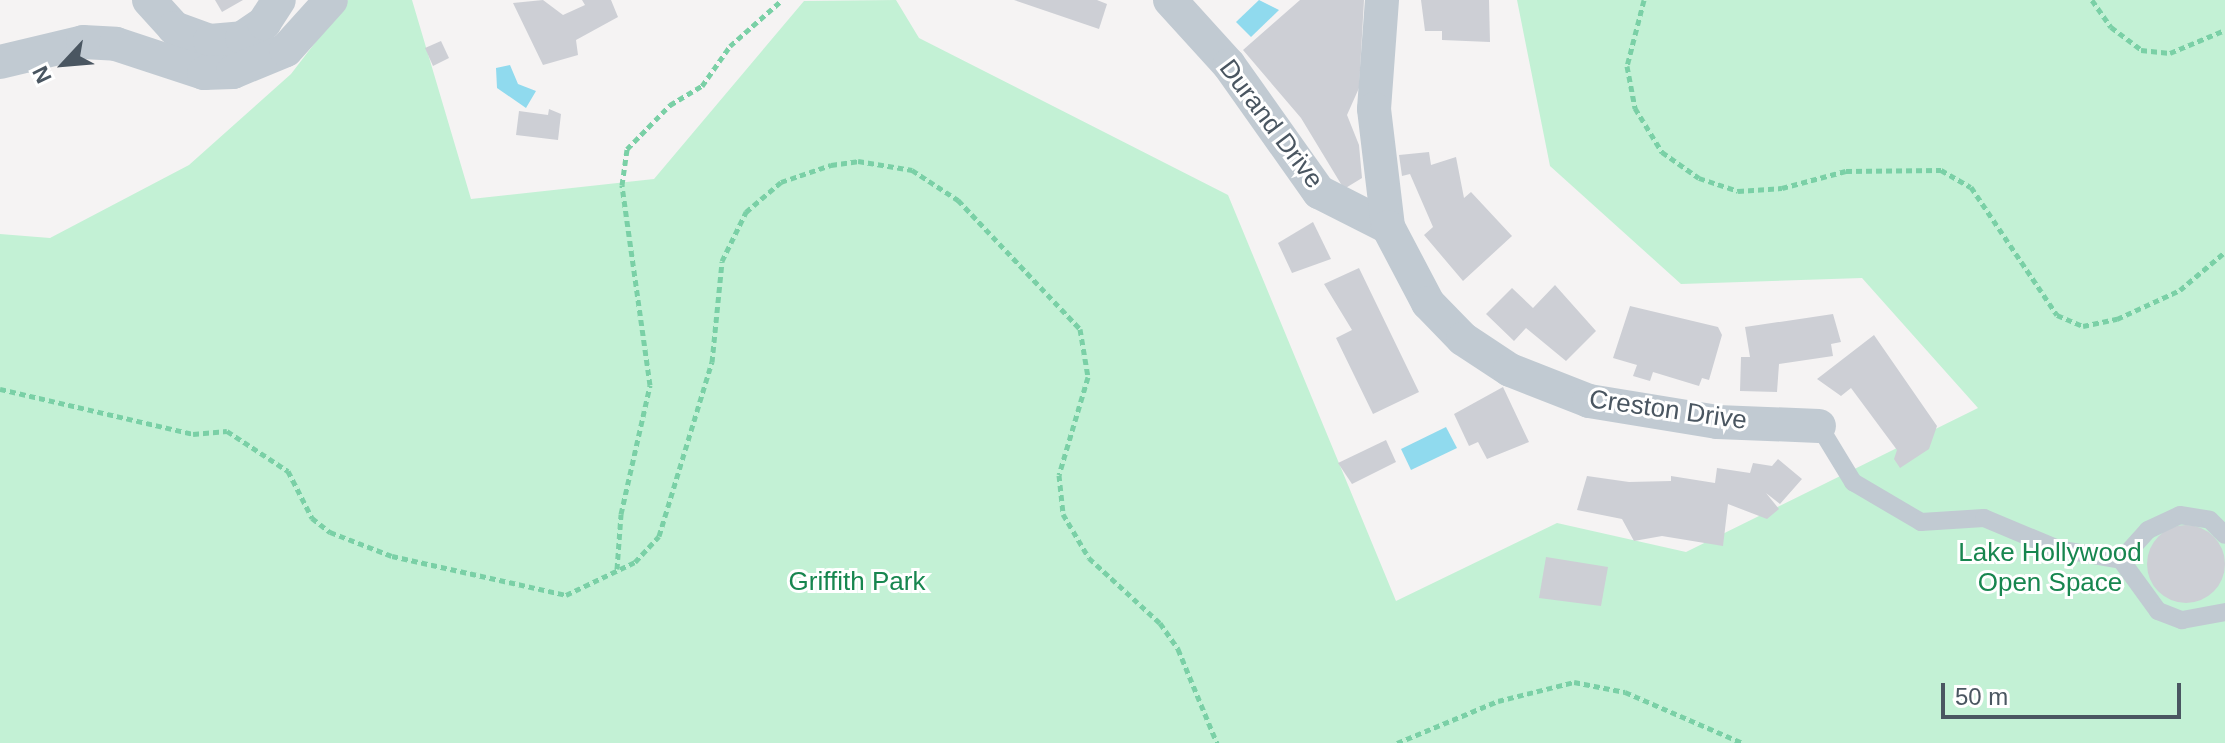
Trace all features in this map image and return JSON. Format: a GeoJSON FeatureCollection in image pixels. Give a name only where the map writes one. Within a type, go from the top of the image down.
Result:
{"type":"FeatureCollection","features":[{"type":"Feature","properties":{"kind":"street"},"geometry":{"type":"LineString","coordinates":[[149,0],[174,28],[210,41],[242,38],[264,23],[279,0]]}},
{"type":"Feature","properties":{"kind":"street"},"geometry":{"type":"LineString","coordinates":[[0,62],[94,43],[204,73],[233,72],[286,50],[331,0]]}},
{"type":"Feature","properties":{"kind":"street","name":"Durand Drive"},"geometry":{"type":"LineString","coordinates":[[1170,0],[1229,65],[1319,192],[1388,227]]}},
{"type":"Feature","properties":{"kind":"street","name":"Creston Drive"},"geometry":{"type":"LineString","coordinates":[[1382,0],[1374,109],[1388,227],[1428,303],[1463,339],[1510,370],[1589,401],[1717,422],[1819,426]]}},
{"type":"Feature","properties":{"kind":"lane"},"geometry":{"type":"LineString","coordinates":[[1819,426],[1853,482],[1921,522],[1984,518],[2058,549],[2121,560],[2158,611],[2182,620],[2225,612]]}},
{"type":"Feature","properties":{"kind":"lane"},"geometry":{"type":"LineString","coordinates":[[2121,560],[2148,530],[2180,515],[2210,520],[2225,535]]}},
{"type":"Feature","properties":{"kind":"path"},"geometry":{"type":"LineString","coordinates":[[617,570],[621,514],[650,385],[622,185],[627,149],[670,105],[702,86],[730,46],[782,0]]}},
{"type":"Feature","properties":{"kind":"path"},"geometry":{"type":"LineString","coordinates":[[1644,0],[1627,66],[1635,108],[1662,152],[1699,178],[1738,191],[1782,188],[1846,171],[1941,170],[1971,187],[2032,285],[2057,315],[2083,326],[2117,319],[2180,290],[2225,252]]}},
{"type":"Feature","properties":{"kind":"path"},"geometry":{"type":"LineString","coordinates":[[2092,0],[2111,27],[2141,50],[2170,53],[2225,30]]}},
{"type":"Feature","properties":{"kind":"path"},"geometry":{"type":"LineString","coordinates":[[0,389],[193,434],[227,431],[246,437],[298,483],[312,518],[330,532],[392,556],[553,595],[566,595],[648,552],[659,536],[712,362],[722,261],[746,212],[781,182],[831,165],[858,161],[912,170],[958,200],[1080,329],[1088,377],[1059,475],[1063,514],[1089,558],[1160,623],[1178,649],[1217,743]]}},
{"type":"Feature","properties":{"kind":"path"},"geometry":{"type":"LineString","coordinates":[[1397,743],[1498,701],[1574,682],[1625,692],[1743,743]]}},
{"type":"Feature","properties":{"kind":"green space"},"geometry":{"type":"Polygon","coordinates":[[[348,0],[412,0],[471,199],[654,179],[804,1],[896,0],[919,38],[1228,195],[1396,601],[1557,523],[1686,552],[1978,408],[1862,278],[1681,284],[1550,166],[1517,0],[2225,0],[2225,743],[0,743],[0,234],[50,238],[189,165],[291,74],[348,0]]]}},
{"type":"Feature","properties":{"kind":"water"},"geometry":{"type":"Polygon","coordinates":[[[1259,0],[1279,10],[1251,37],[1236,22],[1259,0]]]}},
{"type":"Feature","properties":{"kind":"water"},"geometry":{"type":"Polygon","coordinates":[[[510,65],[518,84],[536,91],[526,108],[497,88],[496,68],[510,65]]]}},
{"type":"Feature","properties":{"kind":"water"},"geometry":{"type":"Polygon","coordinates":[[[1446,427],[1457,448],[1411,470],[1401,449],[1446,427]]]}},
{"type":"Feature","properties":{"kind":"building"},"geometry":{"type":"Polygon","coordinates":[[[215,0],[243,0],[222,12],[215,0]]]}},
{"type":"Feature","properties":{"kind":"building"},"geometry":{"type":"Polygon","coordinates":[[[543,0],[563,15],[585,5],[582,0],[611,0],[618,17],[576,40],[578,55],[543,65],[513,3],[543,0]]]}},
{"type":"Feature","properties":{"kind":"building"},"geometry":{"type":"Polygon","coordinates":[[[1014,0],[1097,0],[1107,4],[1099,29],[1014,0]]]}},
{"type":"Feature","properties":{"kind":"building"},"geometry":{"type":"Polygon","coordinates":[[[1300,0],[1364,0],[1359,88],[1347,115],[1359,145],[1362,178],[1344,189],[1301,118],[1243,50],[1300,0]]]}},
{"type":"Feature","properties":{"kind":"building"},"geometry":{"type":"Polygon","coordinates":[[[1421,0],[1489,0],[1490,42],[1442,40],[1442,31],[1425,31],[1421,0]]]}},
{"type":"Feature","properties":{"kind":"building"},"geometry":{"type":"Polygon","coordinates":[[[441,41],[449,58],[433,66],[425,48],[441,41]]]}},
{"type":"Feature","properties":{"kind":"building"},"geometry":{"type":"Polygon","coordinates":[[[549,109],[561,114],[558,140],[516,135],[519,111],[548,115],[549,109]]]}},
{"type":"Feature","properties":{"kind":"building"},"geometry":{"type":"Polygon","coordinates":[[[1429,152],[1431,165],[1456,157],[1464,198],[1471,192],[1512,236],[1463,281],[1424,235],[1433,227],[1410,174],[1402,176],[1399,155],[1429,152]]]}},
{"type":"Feature","properties":{"kind":"building"},"geometry":{"type":"Polygon","coordinates":[[[1313,222],[1331,259],[1292,273],[1278,243],[1313,222]]]}},
{"type":"Feature","properties":{"kind":"building"},"geometry":{"type":"Polygon","coordinates":[[[1359,268],[1419,392],[1373,414],[1336,338],[1352,330],[1324,284],[1359,268]]]}},
{"type":"Feature","properties":{"kind":"building"},"geometry":{"type":"Polygon","coordinates":[[[1555,285],[1596,331],[1566,361],[1526,328],[1514,341],[1486,314],[1512,288],[1533,308],[1555,285]]]}},
{"type":"Feature","properties":{"kind":"building"},"geometry":{"type":"Polygon","coordinates":[[[1630,306],[1718,327],[1722,335],[1709,380],[1702,378],[1699,386],[1653,372],[1650,381],[1633,376],[1637,365],[1613,358],[1630,306]]]}},
{"type":"Feature","properties":{"kind":"building"},"geometry":{"type":"Polygon","coordinates":[[[1833,314],[1841,342],[1831,344],[1833,356],[1779,364],[1777,392],[1740,391],[1741,357],[1750,357],[1745,327],[1833,314]]]}},
{"type":"Feature","properties":{"kind":"building"},"geometry":{"type":"Polygon","coordinates":[[[1874,335],[1937,426],[1929,449],[1900,468],[1894,459],[1897,450],[1851,388],[1841,396],[1817,379],[1874,335]]]}},
{"type":"Feature","properties":{"kind":"building"},"geometry":{"type":"Polygon","coordinates":[[[1503,387],[1529,442],[1487,459],[1478,442],[1469,446],[1454,414],[1503,387]]]}},
{"type":"Feature","properties":{"kind":"building"},"geometry":{"type":"Polygon","coordinates":[[[1386,440],[1396,462],[1352,484],[1338,463],[1386,440]]]}},
{"type":"Feature","properties":{"kind":"building"},"geometry":{"type":"Polygon","coordinates":[[[1778,459],[1802,479],[1780,504],[1766,493],[1779,509],[1767,519],[1728,504],[1723,546],[1662,536],[1634,541],[1622,519],[1577,510],[1587,476],[1629,482],[1671,481],[1671,476],[1715,483],[1717,468],[1750,473],[1753,463],[1772,466],[1778,459]]]}},
{"type":"Feature","properties":{"kind":"building"},"geometry":{"type":"Polygon","coordinates":[[[2186,525],[2201,528],[2213,537],[2222,549],[2225,564],[2222,579],[2213,591],[2201,600],[2186,603],[2171,600],[2159,591],[2150,579],[2147,564],[2150,549],[2159,537],[2171,528],[2186,525]]]}},
{"type":"Feature","properties":{"kind":"building"},"geometry":{"type":"Polygon","coordinates":[[[1546,557],[1608,567],[1601,606],[1539,598],[1546,557]]]}},
{"type":"Feature","properties":{"kind":"park label","name":"Lake Hollywood Open Space"},"geometry":{"type":"Point","coordinates":[2050,568]}},
{"type":"Feature","properties":{"kind":"park label","name":"Griffith Park"},"geometry":{"type":"Point","coordinates":[857,582]}}]}
